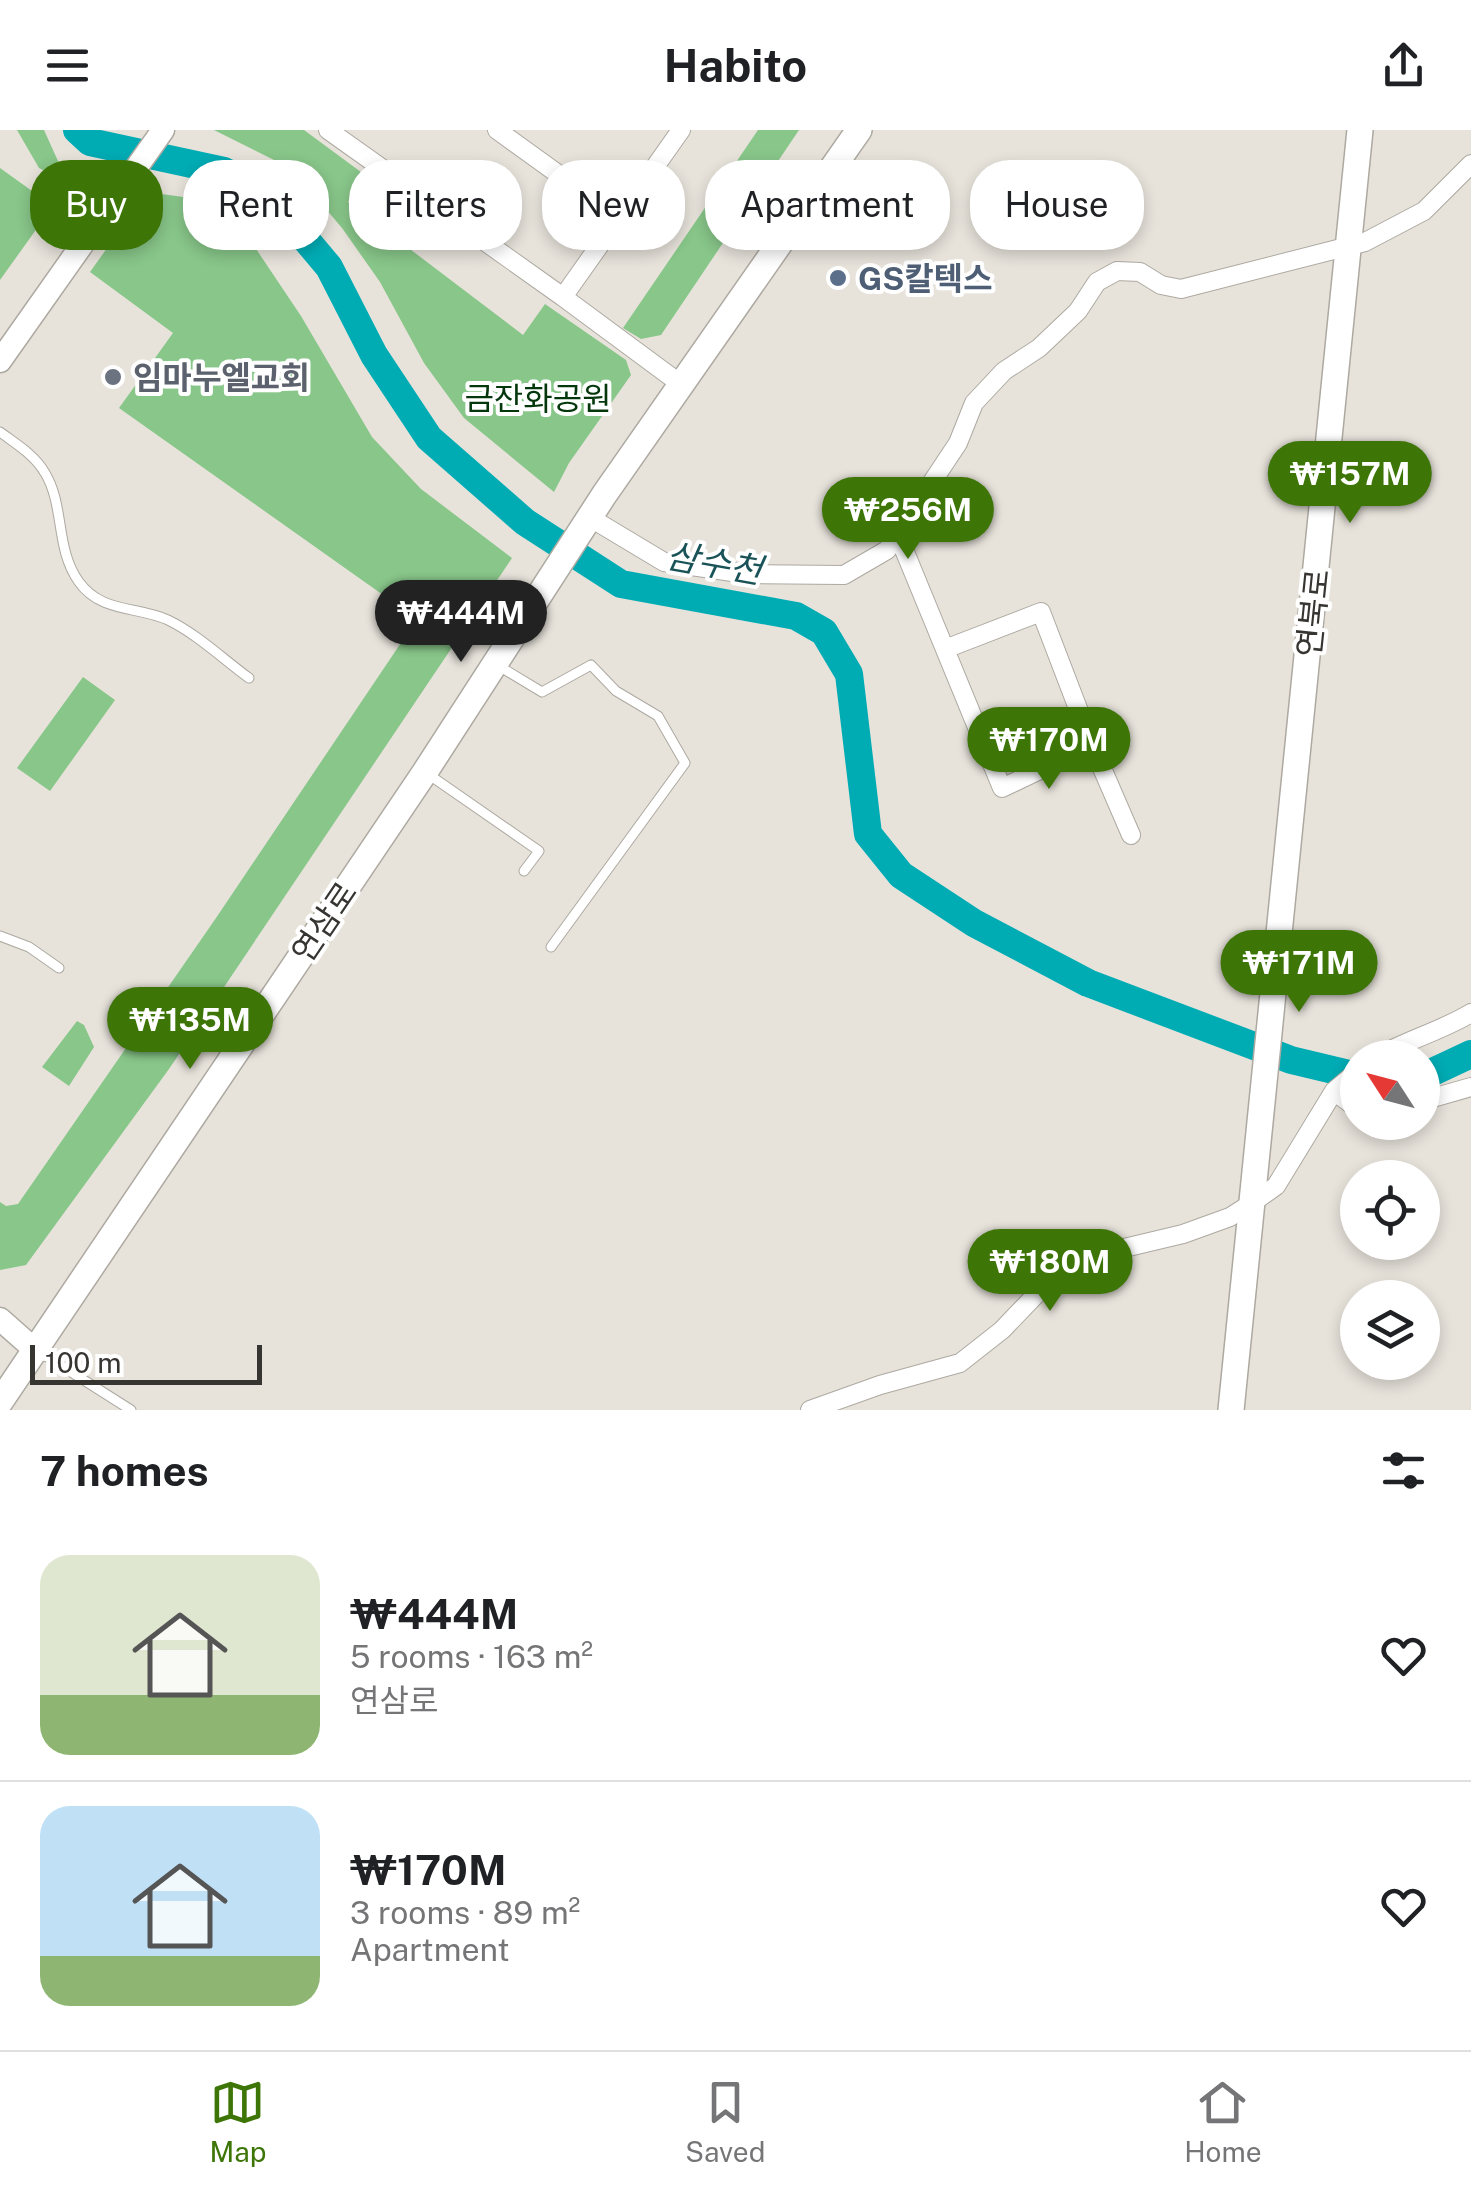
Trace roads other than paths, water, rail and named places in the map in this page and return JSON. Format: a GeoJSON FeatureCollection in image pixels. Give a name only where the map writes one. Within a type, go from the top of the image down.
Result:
{"type":"FeatureCollection","features":[{"type":"Feature","properties":{"kind":"main road"},"geometry":{"type":"LineString","coordinates":[[586,522],[859,130]]}},
{"type":"Feature","properties":{"kind":"main road","name":"연북로"},"geometry":{"type":"LineString","coordinates":[[1252,1203],[1360,130]]}},
{"type":"Feature","properties":{"kind":"main road","name":"연삼로"},"geometry":{"type":"LineString","coordinates":[[0,1402],[425,772],[586,522]]}},
{"type":"Feature","properties":{"kind":"main road"},"geometry":{"type":"LineString","coordinates":[[1230,1410],[1252,1203]]}},
{"type":"Feature","properties":{"kind":"street"},"geometry":{"type":"LineString","coordinates":[[0,361],[163,130]]}},
{"type":"Feature","properties":{"kind":"street"},"geometry":{"type":"LineString","coordinates":[[328,130],[682,385]]}},
{"type":"Feature","properties":{"kind":"street"},"geometry":{"type":"LineString","coordinates":[[497,130],[542,162]]}},
{"type":"Feature","properties":{"kind":"street"},"geometry":{"type":"LineString","coordinates":[[657,160],[675,132]]}},
{"type":"Feature","properties":{"kind":"street"},"geometry":{"type":"LineString","coordinates":[[586,522],[664,562],[746,574],[844,575],[887,550],[958,443],[974,403],[1004,371],[1039,348],[1078,311],[1098,282],[1117,271],[1140,272],[1160,285],[1181,288],[1365,242],[1424,210],[1471,164]]}},
{"type":"Feature","properties":{"kind":"street"},"geometry":{"type":"LineString","coordinates":[[563,296],[597,250]]}},
{"type":"Feature","properties":{"kind":"street"},"geometry":{"type":"LineString","coordinates":[[898,535],[1002,788],[1092,745]]}},
{"type":"Feature","properties":{"kind":"street"},"geometry":{"type":"LineString","coordinates":[[945,649],[1041,612],[1131,835]]}},
{"type":"Feature","properties":{"kind":"street"},"geometry":{"type":"LineString","coordinates":[[1407,1040],[1471,1013]]}},
{"type":"Feature","properties":{"kind":"street"},"geometry":{"type":"LineString","coordinates":[[810,1410],[960,1363],[1002,1330],[1048,1282],[1100,1254],[1184,1234],[1230,1217],[1276,1186],[1340,1086]]}},
{"type":"Feature","properties":{"kind":"street"},"geometry":{"type":"LineString","coordinates":[[1440,1096],[1471,1087]]}},
{"type":"Feature","properties":{"kind":"street"},"geometry":{"type":"LineString","coordinates":[[1334,1091],[1340,1096]]}},
{"type":"Feature","properties":{"kind":"street"},"geometry":{"type":"LineString","coordinates":[[0,1319],[35,1350]]}},
{"type":"Feature","properties":{"kind":"lane"},"geometry":{"type":"LineString","coordinates":[[0,432],[28,452],[44,470],[55,497],[63,547],[79,582],[111,607],[166,619],[249,678]]}},
{"type":"Feature","properties":{"kind":"lane"},"geometry":{"type":"LineString","coordinates":[[494,664],[542,692],[591,665],[616,691],[658,716],[684,763],[551,947]]}},
{"type":"Feature","properties":{"kind":"lane"},"geometry":{"type":"LineString","coordinates":[[425,772],[538,851],[524,871]]}},
{"type":"Feature","properties":{"kind":"lane"},"geometry":{"type":"LineString","coordinates":[[0,936],[28,946],[60,968]]}},
{"type":"Feature","properties":{"kind":"lane"},"geometry":{"type":"LineString","coordinates":[[35,1350],[131,1410]]}},
{"type":"Feature","properties":{"kind":"waterway","name":"삼수천"},"geometry":{"type":"LineString","coordinates":[[77,130],[90,142],[224,171],[266,192],[329,267],[374,355],[429,438],[525,522],[621,584],[796,616],[824,632],[849,674],[868,834],[901,875],[974,923],[1088,983],[1291,1060],[1340,1072]]}},
{"type":"Feature","properties":{"kind":"waterway","name":"삼수천"},"geometry":{"type":"LineString","coordinates":[[1440,1069],[1471,1054]]}},
{"type":"Feature","properties":{"kind":"place","name":"GS칼텍스"},"geometry":{"type":"Point","coordinates":[838,278]}},
{"type":"Feature","properties":{"kind":"place","name":"임마누엘교회"},"geometry":{"type":"Point","coordinates":[113,377]}},
{"type":"Feature","properties":{"kind":"park label","name":"금잔화공원"},"geometry":{"type":"Point","coordinates":[538,398]}}]}
